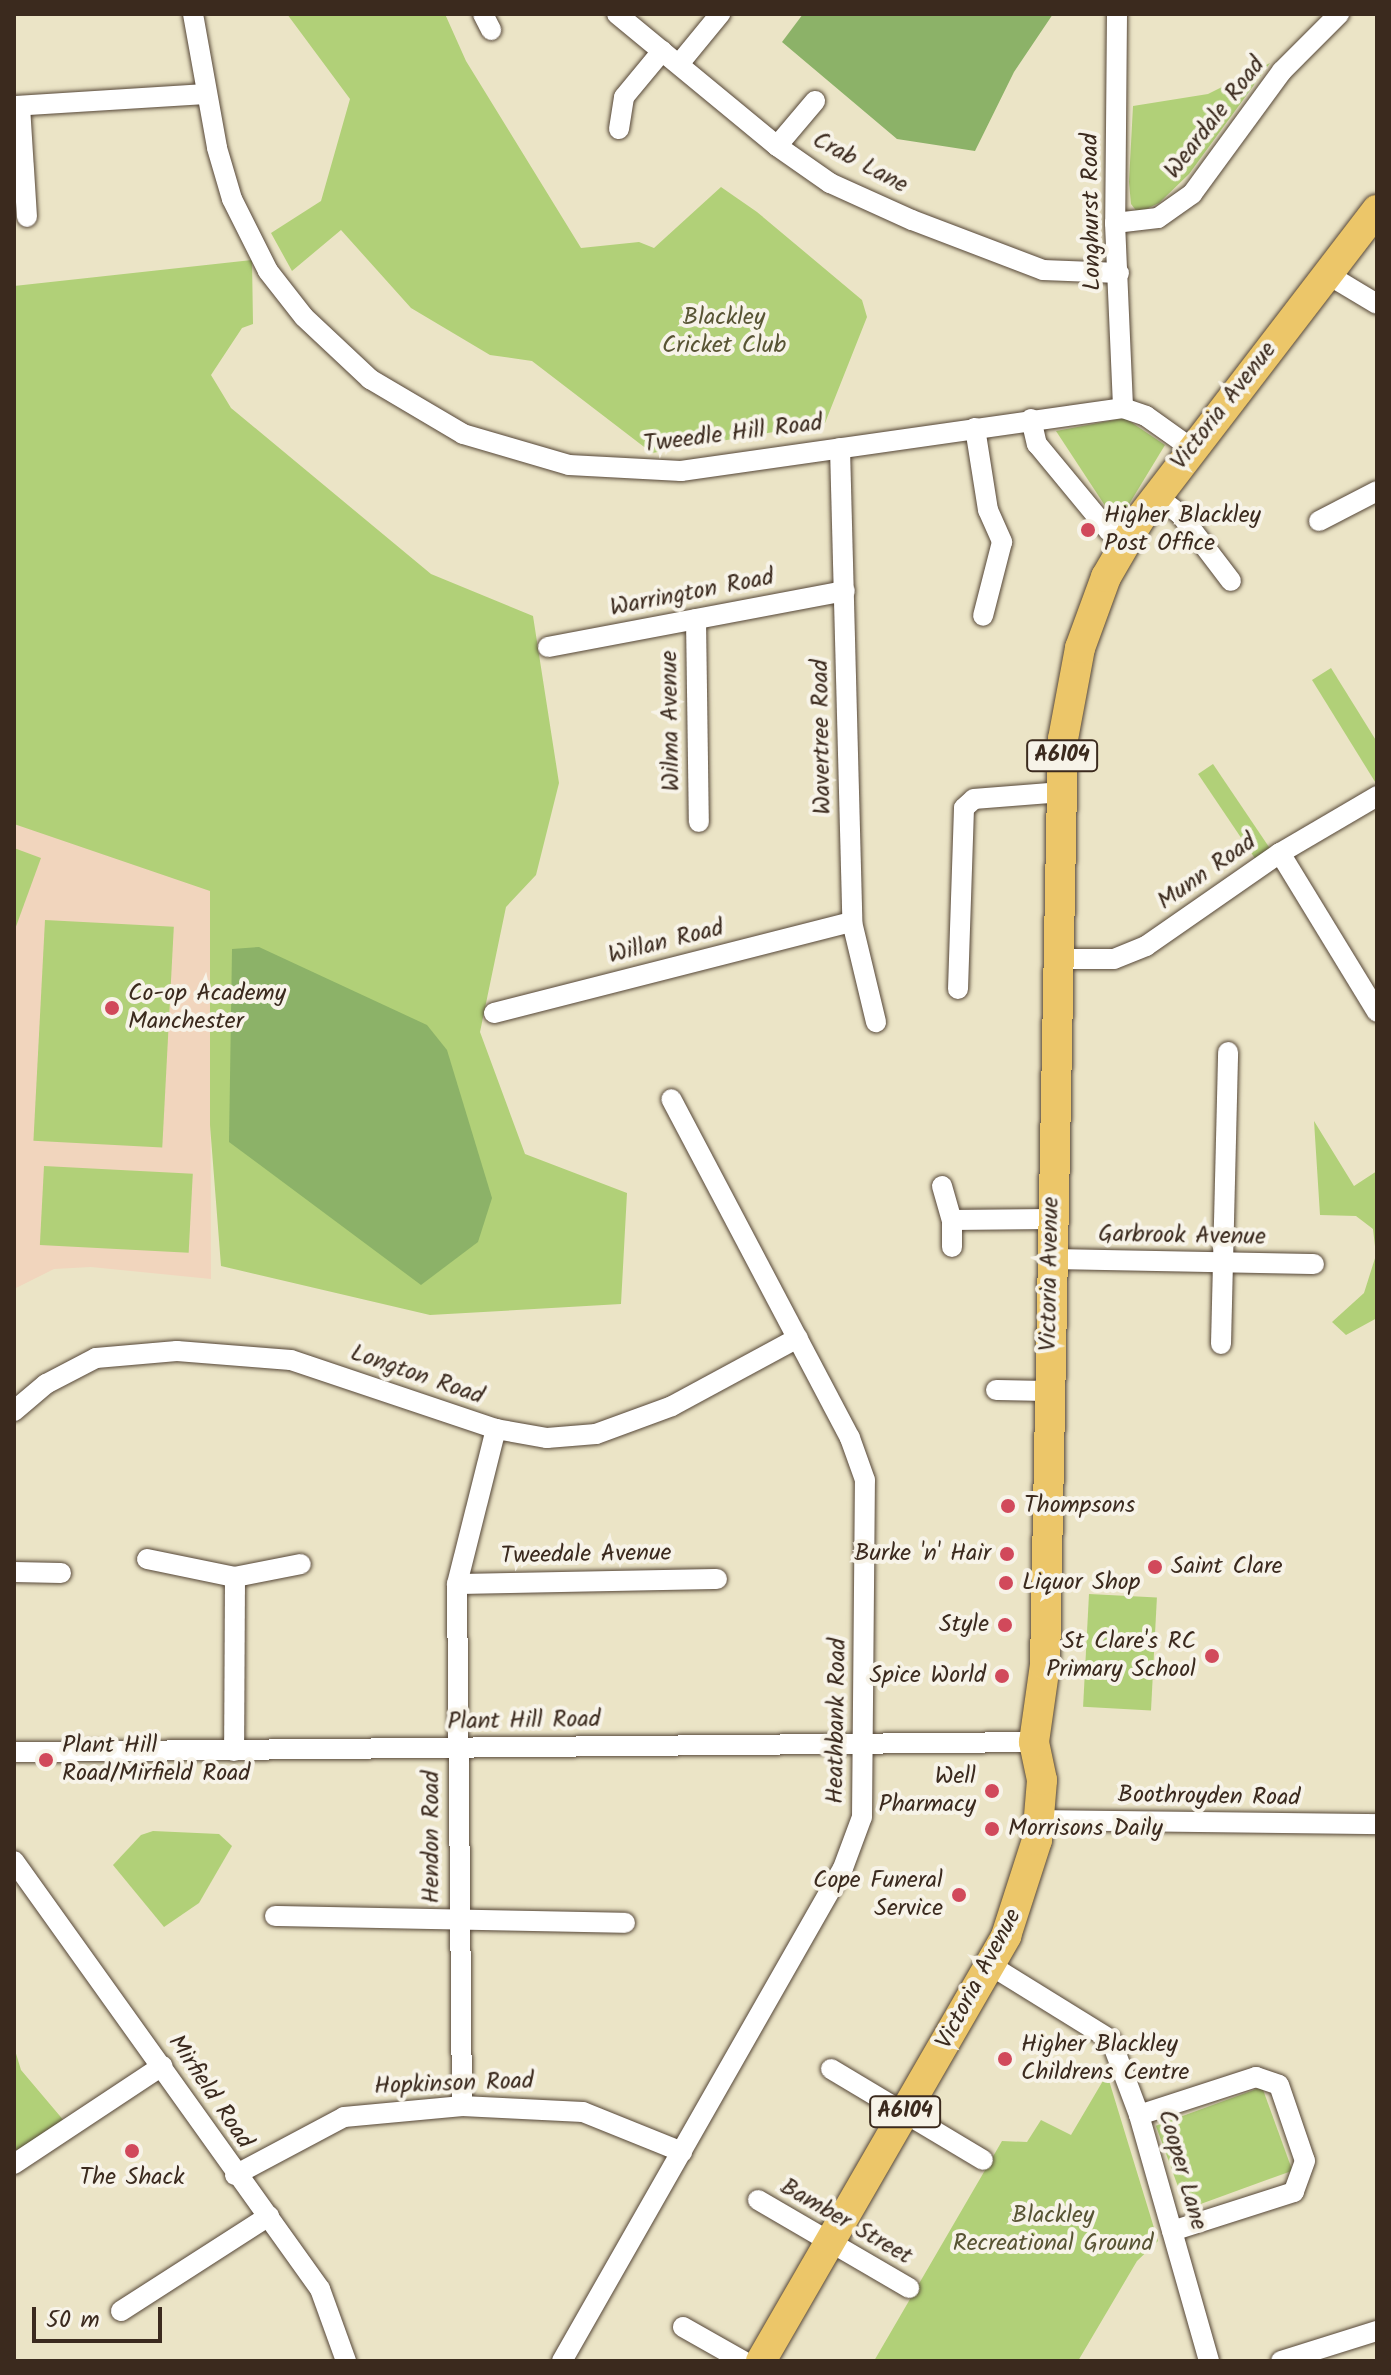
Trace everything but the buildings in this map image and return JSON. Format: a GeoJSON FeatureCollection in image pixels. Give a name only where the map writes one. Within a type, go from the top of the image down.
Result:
{"type":"FeatureCollection","features":[{"type":"Feature","properties":{"kind":"main road","name":"Victoria Avenue"},"geometry":{"type":"LineString","coordinates":[[761,2361],[990,1965],[1020,1904],[1041,1820],[1042,1780],[1034,1742],[1045,1665],[1050,1219],[1063,739],[1074,673],[1093,610],[1125,540],[1191,448],[1377,210]]}},
{"type":"Feature","properties":{"kind":"street","name":"Tweedle Hill Road"},"geometry":{"type":"LineString","coordinates":[[193,14],[204,94],[232,199],[268,271],[340,354],[432,419],[523,455],[621,472],[681,471],[1123,408]]}},
{"type":"Feature","properties":{"kind":"street","name":"Crab Lane"},"geometry":{"type":"LineString","coordinates":[[617,14],[777,146],[830,183],[912,220],[1043,270],[1119,273]]}},
{"type":"Feature","properties":{"kind":"street"},"geometry":{"type":"LineString","coordinates":[[679,64],[720,14]]}},
{"type":"Feature","properties":{"kind":"street","name":"Longhurst Road"},"geometry":{"type":"LineString","coordinates":[[1117,14],[1115,223],[1123,408]]}},
{"type":"Feature","properties":{"kind":"street","name":"Weardale Road"},"geometry":{"type":"LineString","coordinates":[[1115,223],[1158,218],[1192,194],[1282,71],[1339,14]]}},
{"type":"Feature","properties":{"kind":"street"},"geometry":{"type":"LineString","coordinates":[[619,129],[624,97],[662,51]]}},
{"type":"Feature","properties":{"kind":"street"},"geometry":{"type":"LineString","coordinates":[[27,217],[17,106],[204,94]]}},
{"type":"Feature","properties":{"kind":"street"},"geometry":{"type":"LineString","coordinates":[[777,146],[815,101]]}},
{"type":"Feature","properties":{"kind":"street"},"geometry":{"type":"LineString","coordinates":[[1327,274],[1377,304]]}},
{"type":"Feature","properties":{"kind":"street"},"geometry":{"type":"LineString","coordinates":[[1123,408],[1146,416],[1191,448]]}},
{"type":"Feature","properties":{"kind":"street"},"geometry":{"type":"LineString","coordinates":[[1031,419],[1037,444],[1109,531],[1125,540]]}},
{"type":"Feature","properties":{"kind":"street"},"geometry":{"type":"LineString","coordinates":[[975,428],[988,510],[1002,542],[983,616]]}},
{"type":"Feature","properties":{"kind":"street","name":"Wavertree Road"},"geometry":{"type":"LineString","coordinates":[[840,448],[852,922],[876,1022]]}},
{"type":"Feature","properties":{"kind":"street"},"geometry":{"type":"LineString","coordinates":[[1319,521],[1377,491]]}},
{"type":"Feature","properties":{"kind":"street"},"geometry":{"type":"LineString","coordinates":[[1156,496],[1180,514],[1231,581]]}},
{"type":"Feature","properties":{"kind":"street","name":"Warrington Road"},"geometry":{"type":"LineString","coordinates":[[548,647],[845,591]]}},
{"type":"Feature","properties":{"kind":"street","name":"Wilma Avenue"},"geometry":{"type":"LineString","coordinates":[[696,619],[699,822]]}},
{"type":"Feature","properties":{"kind":"street"},"geometry":{"type":"LineString","coordinates":[[958,989],[964,808],[974,799],[1062,792]]}},
{"type":"Feature","properties":{"kind":"street","name":"Munn Road"},"geometry":{"type":"LineString","coordinates":[[1057,959],[1130,954],[1280,853],[1377,796]]}},
{"type":"Feature","properties":{"kind":"street"},"geometry":{"type":"LineString","coordinates":[[1280,853],[1377,1012]]}},
{"type":"Feature","properties":{"kind":"street","name":"Willan Road"},"geometry":{"type":"LineString","coordinates":[[494,1013],[852,922]]}},
{"type":"Feature","properties":{"kind":"street"},"geometry":{"type":"LineString","coordinates":[[1221,1344],[1228,1052]]}},
{"type":"Feature","properties":{"kind":"street","name":"Heathbank Road"},"geometry":{"type":"LineString","coordinates":[[562,2361],[849,1857],[862,1817],[865,1480],[850,1438],[671,1099]]}},
{"type":"Feature","properties":{"kind":"street"},"geometry":{"type":"LineString","coordinates":[[942,1186],[952,1220],[952,1247]]}},
{"type":"Feature","properties":{"kind":"street"},"geometry":{"type":"LineString","coordinates":[[952,1220],[1050,1219]]}},
{"type":"Feature","properties":{"kind":"street","name":"Garbrook Avenue"},"geometry":{"type":"LineString","coordinates":[[1050,1259],[1314,1264]]}},
{"type":"Feature","properties":{"kind":"street","name":"Longton Road"},"geometry":{"type":"LineString","coordinates":[[14,1411],[46,1384],[96,1358],[177,1351],[291,1360],[496,1429],[547,1438],[596,1434],[672,1406],[798,1338]]}},
{"type":"Feature","properties":{"kind":"street"},"geometry":{"type":"LineString","coordinates":[[996,1390],[1048,1391]]}},
{"type":"Feature","properties":{"kind":"street","name":"Hendon Road"},"geometry":{"type":"LineString","coordinates":[[462,2106],[457,1584],[496,1429]]}},
{"type":"Feature","properties":{"kind":"street"},"geometry":{"type":"LineString","coordinates":[[147,1559],[235,1577],[301,1564]]}},
{"type":"Feature","properties":{"kind":"street"},"geometry":{"type":"LineString","coordinates":[[14,1572],[61,1573]]}},
{"type":"Feature","properties":{"kind":"street"},"geometry":{"type":"LineString","coordinates":[[234,1751],[235,1577]]}},
{"type":"Feature","properties":{"kind":"street","name":"Tweedale Avenue"},"geometry":{"type":"LineString","coordinates":[[457,1584],[717,1579]]}},
{"type":"Feature","properties":{"kind":"street","name":"Plant Hill Road"},"geometry":{"type":"LineString","coordinates":[[14,1752],[1034,1742]]}},
{"type":"Feature","properties":{"kind":"street","name":"Boothroyden Road"},"geometry":{"type":"LineString","coordinates":[[1041,1820],[1377,1824]]}},
{"type":"Feature","properties":{"kind":"street","name":"Mirfield Road"},"geometry":{"type":"LineString","coordinates":[[14,1861],[162,2066],[235,2175],[269,2216],[320,2289],[346,2361]]}},
{"type":"Feature","properties":{"kind":"street"},"geometry":{"type":"LineString","coordinates":[[275,1916],[625,1923]]}},
{"type":"Feature","properties":{"kind":"street","name":"Cooper Lane"},"geometry":{"type":"LineString","coordinates":[[990,1965],[1111,2040],[1139,2115],[1209,2361]]}},
{"type":"Feature","properties":{"kind":"street"},"geometry":{"type":"LineString","coordinates":[[14,2164],[162,2066]]}},
{"type":"Feature","properties":{"kind":"street"},"geometry":{"type":"LineString","coordinates":[[831,2069],[983,2160]]}},
{"type":"Feature","properties":{"kind":"street"},"geometry":{"type":"LineString","coordinates":[[1139,2115],[1256,2077],[1279,2085],[1305,2161],[1294,2192],[1172,2231]]}},
{"type":"Feature","properties":{"kind":"street","name":"Hopkinson Road"},"geometry":{"type":"LineString","coordinates":[[235,2175],[277,2148],[344,2117],[462,2106],[583,2112],[682,2152]]}},
{"type":"Feature","properties":{"kind":"street","name":"Bamber Street"},"geometry":{"type":"LineString","coordinates":[[758,2200],[909,2288]]}},
{"type":"Feature","properties":{"kind":"street"},"geometry":{"type":"LineString","coordinates":[[121,2311],[269,2216]]}},
{"type":"Feature","properties":{"kind":"street"},"geometry":{"type":"LineString","coordinates":[[683,2327],[743,2361]]}},
{"type":"Feature","properties":{"kind":"street"},"geometry":{"type":"LineString","coordinates":[[1281,2361],[1377,2331]]}},
{"type":"Feature","properties":{"kind":"shaded area","name":"Co-op Academy Manchester"},"geometry":{"type":"Polygon","coordinates":[[[14,590],[210,891],[211,1279],[91,1267],[54,1269],[14,1289],[14,590]]]}},
{"type":"Feature","properties":{"kind":"green space","name":"Blackley Cricket Club"},"geometry":{"type":"Polygon","coordinates":[[[287,14],[445,14],[466,61],[581,248],[639,242],[654,248],[721,187],[757,212],[862,300],[867,317],[825,423],[652,453],[532,361],[490,355],[411,308],[341,230],[292,271],[271,233],[321,201],[350,99],[287,14]]]}},
{"type":"Feature","properties":{"kind":"green space"},"geometry":{"type":"Polygon","coordinates":[[[803,14],[1053,14],[1014,72],[975,151],[897,139],[782,42],[803,14]]]}},
{"type":"Feature","properties":{"kind":"green space"},"geometry":{"type":"Polygon","coordinates":[[[1270,63],[1189,174],[1159,203],[1138,213],[1131,204],[1129,182],[1133,106],[1208,94],[1270,63]]]}},
{"type":"Feature","properties":{"kind":"green space"},"geometry":{"type":"Polygon","coordinates":[[[252,260],[253,324],[242,328],[211,375],[231,408],[431,574],[533,616],[559,783],[536,875],[506,907],[480,1032],[525,1154],[627,1193],[621,1304],[430,1315],[221,1266],[210,1125],[210,891],[14,824],[14,286],[252,260]]]}},
{"type":"Feature","properties":{"kind":"green space"},"geometry":{"type":"Polygon","coordinates":[[[1125,418],[1165,445],[1117,524],[1056,431],[1125,418]]]}},
{"type":"Feature","properties":{"kind":"green space"},"geometry":{"type":"Polygon","coordinates":[[[1331,668],[1377,742],[1377,785],[1312,680],[1331,668]]]}},
{"type":"Feature","properties":{"kind":"green space"},"geometry":{"type":"Polygon","coordinates":[[[1213,764],[1273,853],[1258,863],[1198,774],[1213,764]]]}},
{"type":"Feature","properties":{"kind":"green space"},"geometry":{"type":"Polygon","coordinates":[[[14,848],[41,858],[14,932],[14,848]]]}},
{"type":"Feature","properties":{"kind":"green space"},"geometry":{"type":"Polygon","coordinates":[[[45,920],[174,927],[162,1147],[33,1141],[45,920]]]}},
{"type":"Feature","properties":{"kind":"green space"},"geometry":{"type":"Polygon","coordinates":[[[259,947],[427,1025],[447,1050],[492,1198],[478,1242],[421,1285],[229,1142],[232,949],[259,947]]]}},
{"type":"Feature","properties":{"kind":"green space"},"geometry":{"type":"Polygon","coordinates":[[[1314,1121],[1354,1186],[1377,1171],[1377,1318],[1346,1335],[1332,1322],[1364,1293],[1376,1255],[1373,1229],[1356,1216],[1320,1215],[1314,1121]]]}},
{"type":"Feature","properties":{"kind":"green space"},"geometry":{"type":"Polygon","coordinates":[[[44,1166],[193,1174],[189,1253],[40,1245],[44,1166]]]}},
{"type":"Feature","properties":{"kind":"green space"},"geometry":{"type":"Polygon","coordinates":[[[1089,1594],[1157,1598],[1151,1710],[1083,1707],[1089,1594]]]}},
{"type":"Feature","properties":{"kind":"green space"},"geometry":{"type":"Polygon","coordinates":[[[153,1831],[219,1834],[232,1846],[199,1903],[164,1927],[113,1865],[141,1835],[153,1831]]]}},
{"type":"Feature","properties":{"kind":"green space"},"geometry":{"type":"Polygon","coordinates":[[[14,2047],[21,2070],[65,2122],[14,2156],[14,2047]]]}},
{"type":"Feature","properties":{"kind":"green space","name":"Blackley Recreational Ground"},"geometry":{"type":"Polygon","coordinates":[[[1107,2074],[1158,2241],[1137,2261],[1078,2361],[874,2361],[1002,2141],[1027,2142],[1041,2120],[1071,2135],[1107,2074]]]}},
{"type":"Feature","properties":{"kind":"green space"},"geometry":{"type":"Polygon","coordinates":[[[1262,2087],[1292,2171],[1186,2209],[1156,2126],[1262,2087]]]}},
{"type":"Feature","properties":{"kind":"place","name":"Higher Blackley Post Office"},"geometry":{"type":"Point","coordinates":[1088,530]}},
{"type":"Feature","properties":{"kind":"place","name":"Co-op Academy Manchester"},"geometry":{"type":"Point","coordinates":[112,1008]}},
{"type":"Feature","properties":{"kind":"place","name":"Thompsons"},"geometry":{"type":"Point","coordinates":[1008,1506]}},
{"type":"Feature","properties":{"kind":"place","name":"Burke 'n' Hair"},"geometry":{"type":"Point","coordinates":[1007,1554]}},
{"type":"Feature","properties":{"kind":"place","name":"Saint Clare"},"geometry":{"type":"Point","coordinates":[1155,1567]}},
{"type":"Feature","properties":{"kind":"place","name":"Liquor Shop"},"geometry":{"type":"Point","coordinates":[1006,1583]}},
{"type":"Feature","properties":{"kind":"place","name":"Style"},"geometry":{"type":"Point","coordinates":[1005,1625]}},
{"type":"Feature","properties":{"kind":"place","name":"St Clare's RC Primary School"},"geometry":{"type":"Point","coordinates":[1212,1656]}},
{"type":"Feature","properties":{"kind":"place","name":"Spice World"},"geometry":{"type":"Point","coordinates":[1002,1676]}},
{"type":"Feature","properties":{"kind":"place","name":"Plant Hill Road/Mirfield Road"},"geometry":{"type":"Point","coordinates":[46,1760]}},
{"type":"Feature","properties":{"kind":"place","name":"Well Pharmacy"},"geometry":{"type":"Point","coordinates":[992,1791]}},
{"type":"Feature","properties":{"kind":"place","name":"Morrisons Daily"},"geometry":{"type":"Point","coordinates":[992,1829]}},
{"type":"Feature","properties":{"kind":"place","name":"Cope Funeral Service"},"geometry":{"type":"Point","coordinates":[959,1895]}},
{"type":"Feature","properties":{"kind":"place","name":"Higher Blackley Childrens Centre"},"geometry":{"type":"Point","coordinates":[1005,2059]}},
{"type":"Feature","properties":{"kind":"place","name":"The Shack"},"geometry":{"type":"Point","coordinates":[132,2151]}}]}
